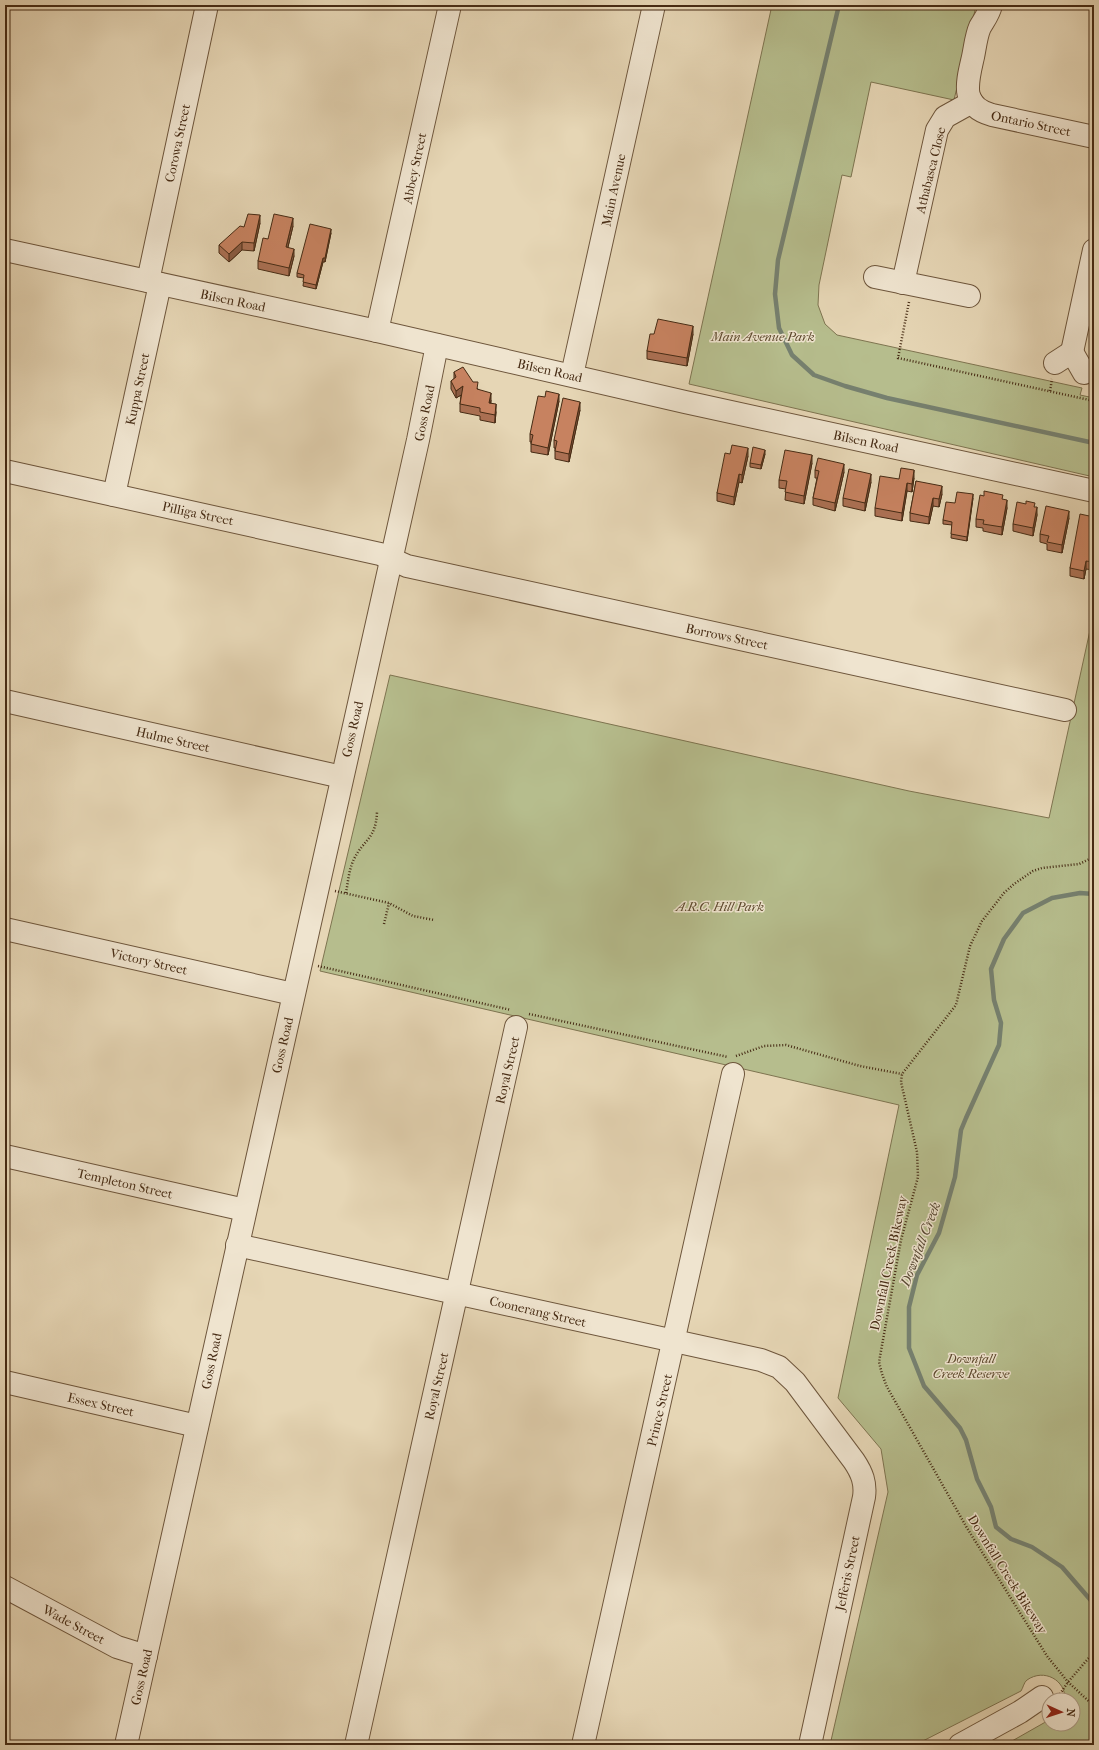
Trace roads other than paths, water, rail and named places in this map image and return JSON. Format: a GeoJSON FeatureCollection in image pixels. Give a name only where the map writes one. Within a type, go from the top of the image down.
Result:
{"type":"FeatureCollection","features":[{"type":"Feature","properties":{"kind":"street","name":"Corowa Street"},"geometry":{"type":"LineString","coordinates":[[154,282],[207,5]]}},
{"type":"Feature","properties":{"kind":"street","name":"Abbey Street"},"geometry":{"type":"LineString","coordinates":[[377,332],[450,5]]}},
{"type":"Feature","properties":{"kind":"street","name":"Main Avenue"},"geometry":{"type":"LineString","coordinates":[[572,375],[654,5]]}},
{"type":"Feature","properties":{"kind":"street"},"geometry":{"type":"LineString","coordinates":[[972,102],[968,91],[968,79],[978,34],[988,16],[991,5]]}},
{"type":"Feature","properties":{"kind":"street","name":"Ontario Street"},"geometry":{"type":"LineString","coordinates":[[972,102],[979,111],[984,113],[1094,137]]}},
{"type":"Feature","properties":{"kind":"street","name":"Athabasca Close"},"geometry":{"type":"LineString","coordinates":[[903,283],[937,130],[945,117],[972,102]]}},
{"type":"Feature","properties":{"kind":"street","name":"Bilsen Road"},"geometry":{"type":"LineString","coordinates":[[5,250],[438,345],[685,402],[1094,491]]}},
{"type":"Feature","properties":{"kind":"street"},"geometry":{"type":"LineString","coordinates":[[1084,373],[1063,357],[1094,250]]}},
{"type":"Feature","properties":{"kind":"street"},"geometry":{"type":"LineString","coordinates":[[875,277],[969,296]]}},
{"type":"Feature","properties":{"kind":"street","name":"Kuppa Street"},"geometry":{"type":"LineString","coordinates":[[114,495],[154,282]]}},
{"type":"Feature","properties":{"kind":"street","name":"Goss Road"},"geometry":{"type":"LineString","coordinates":[[126,1745],[293,994],[313,962],[342,777],[438,345]]}},
{"type":"Feature","properties":{"kind":"street","name":"Pilliga Street"},"geometry":{"type":"LineString","coordinates":[[5,471],[380,554],[390,558]]}},
{"type":"Feature","properties":{"kind":"street","name":"Borrows Street"},"geometry":{"type":"LineString","coordinates":[[390,558],[407,566],[1065,710]]}},
{"type":"Feature","properties":{"kind":"street","name":"Hulme Street"},"geometry":{"type":"LineString","coordinates":[[5,701],[342,777]]}},
{"type":"Feature","properties":{"kind":"street","name":"Victory Street"},"geometry":{"type":"LineString","coordinates":[[5,929],[293,994]]}},
{"type":"Feature","properties":{"kind":"street","name":"Royal Street"},"geometry":{"type":"LineString","coordinates":[[356,1745],[519,1017]]}},
{"type":"Feature","properties":{"kind":"street","name":"Prince Street"},"geometry":{"type":"LineString","coordinates":[[583,1745],[733,1074]]}},
{"type":"Feature","properties":{"kind":"street","name":"Templeton Street"},"geometry":{"type":"LineString","coordinates":[[5,1156],[245,1210]]}},
{"type":"Feature","properties":{"kind":"street","name":"Coonerang Street"},"geometry":{"type":"LineString","coordinates":[[237,1245],[761,1360],[779,1367],[795,1382],[818,1414]]}},
{"type":"Feature","properties":{"kind":"street","name":"Essex Street"},"geometry":{"type":"LineString","coordinates":[[5,1382],[197,1426]]}},
{"type":"Feature","properties":{"kind":"street","name":"Jefferis Street"},"geometry":{"type":"LineString","coordinates":[[810,1745],[864,1492],[863,1478],[860,1471],[818,1414]]}},
{"type":"Feature","properties":{"kind":"street","name":"Wade Street"},"geometry":{"type":"LineString","coordinates":[[5,1587],[117,1647],[146,1656]]}},
{"type":"Feature","properties":{"kind":"street"},"geometry":{"type":"LineString","coordinates":[[960,1745],[1020,1712],[1041,1698]]}},
{"type":"Feature","properties":{"kind":"waterway"},"geometry":{"type":"LineString","coordinates":[[839,5],[778,260],[775,294],[779,328],[792,355],[814,375],[845,386],[887,398],[1094,443]]}},
{"type":"Feature","properties":{"kind":"waterway","name":"Downfall Creek"},"geometry":{"type":"LineString","coordinates":[[1094,894],[1080,893],[1052,898],[1023,913],[1004,939],[991,969],[994,1000],[1001,1023],[999,1045],[961,1130],[955,1177],[939,1233],[917,1275],[909,1307],[909,1348],[924,1386],[960,1428],[966,1440],[977,1479],[991,1507],[996,1527],[1011,1539],[1032,1547],[1062,1567],[1094,1604]]}},
{"type":"Feature","properties":{"kind":"park label","name":"Main Avenue Park"},"geometry":{"type":"Point","coordinates":[763,336]}},
{"type":"Feature","properties":{"kind":"park label","name":"A.R.C. Hill Park"},"geometry":{"type":"Point","coordinates":[720,906]}},
{"type":"Feature","properties":{"kind":"park label","name":"Downfall Creek Reserve"},"geometry":{"type":"Point","coordinates":[971,1366]}}]}
